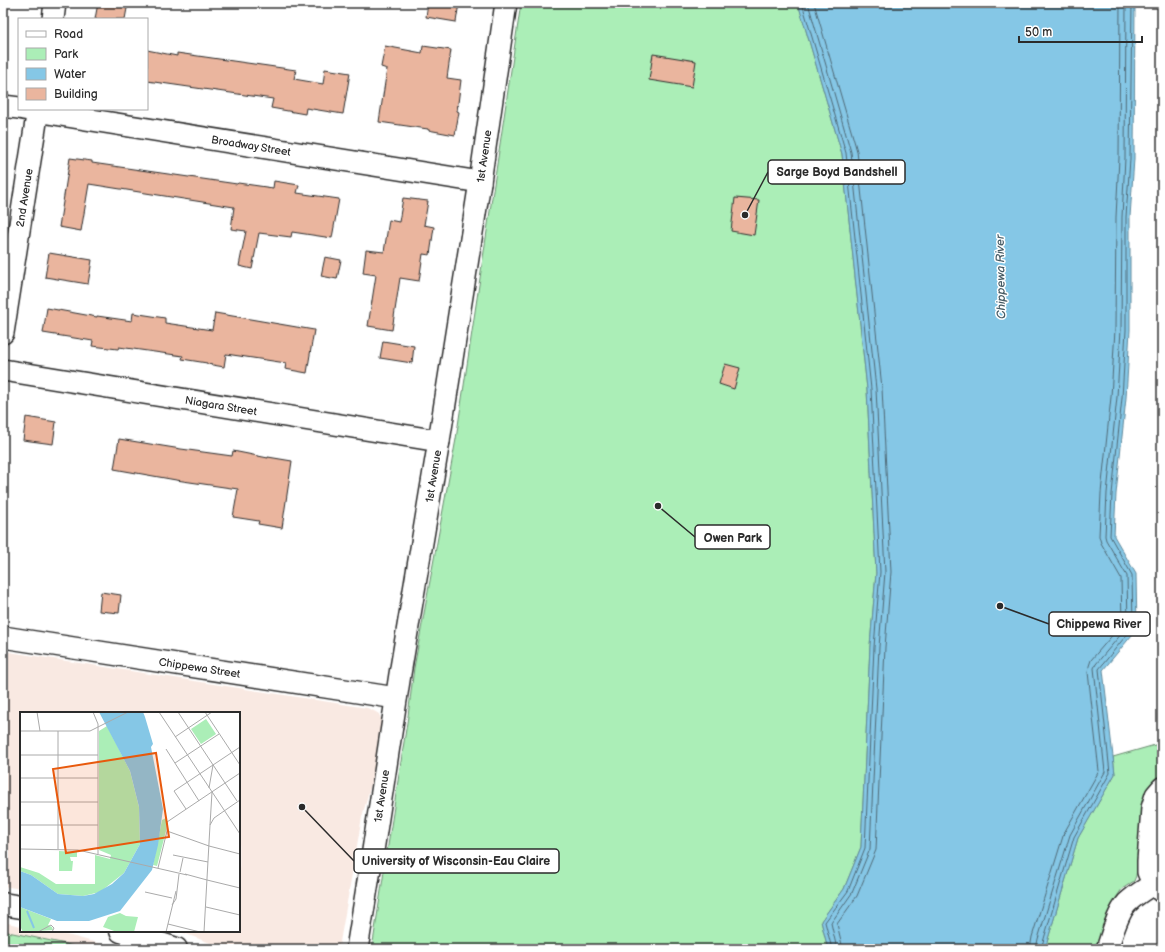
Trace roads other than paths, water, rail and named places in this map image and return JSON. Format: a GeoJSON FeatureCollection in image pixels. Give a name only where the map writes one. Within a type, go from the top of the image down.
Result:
{"type":"FeatureCollection","features":[{"type":"Feature","properties":{"kind":"main road"},"geometry":{"type":"LineString","coordinates":[[3,904],[20,907]]}},
{"type":"Feature","properties":{"kind":"main road"},"geometry":{"type":"LineString","coordinates":[[124,932],[176,949]]}},
{"type":"Feature","properties":{"kind":"street"},"geometry":{"type":"LineString","coordinates":[[53,18],[55,3]]}},
{"type":"Feature","properties":{"kind":"street","name":"1st Avenue"},"geometry":{"type":"LineString","coordinates":[[357,949],[396,698],[480,182],[506,3]]}},
{"type":"Feature","properties":{"kind":"street","name":"Broadway Street"},"geometry":{"type":"LineString","coordinates":[[3,106],[18,108]]}},
{"type":"Feature","properties":{"kind":"street","name":"2nd Avenue"},"geometry":{"type":"LineString","coordinates":[[3,333],[30,110]]}},
{"type":"Feature","properties":{"kind":"street","name":"Broadway Street"},"geometry":{"type":"LineString","coordinates":[[36,110],[480,182]]}},
{"type":"Feature","properties":{"kind":"street","name":"Niagara Street"},"geometry":{"type":"LineString","coordinates":[[3,370],[439,440]]}},
{"type":"Feature","properties":{"kind":"street","name":"Chippewa Street"},"geometry":{"type":"LineString","coordinates":[[3,637],[396,698]]}},
{"type":"Feature","properties":{"kind":"street"},"geometry":{"type":"LineString","coordinates":[[1107,949],[1120,914],[1126,904],[1135,896],[1157,888],[1148,872],[1148,861],[1152,808],[1156,795],[1162,788]]}},
{"type":"Feature","properties":{"kind":"water"},"geometry":{"type":"Polygon","coordinates":[[[798,3],[1135,3],[1134,159],[1130,217],[1130,330],[1126,398],[1116,494],[1114,536],[1136,574],[1137,629],[1103,670],[1115,774],[1078,838],[1045,949],[828,949],[821,921],[844,889],[861,847],[870,646],[876,573],[867,389],[842,154],[798,3]]]}},
{"type":"Feature","properties":{"kind":"place","name":"Sarge Boyd Bandshell"},"geometry":{"type":"Point","coordinates":[745,215]}},
{"type":"Feature","properties":{"kind":"place","name":"Owen Park"},"geometry":{"type":"Point","coordinates":[658,506]}},
{"type":"Feature","properties":{"kind":"place","name":"Chippewa River"},"geometry":{"type":"Point","coordinates":[1000,606]}},
{"type":"Feature","properties":{"kind":"place","name":"University of Wisconsin-Eau Claire"},"geometry":{"type":"Point","coordinates":[302,807]}}]}
